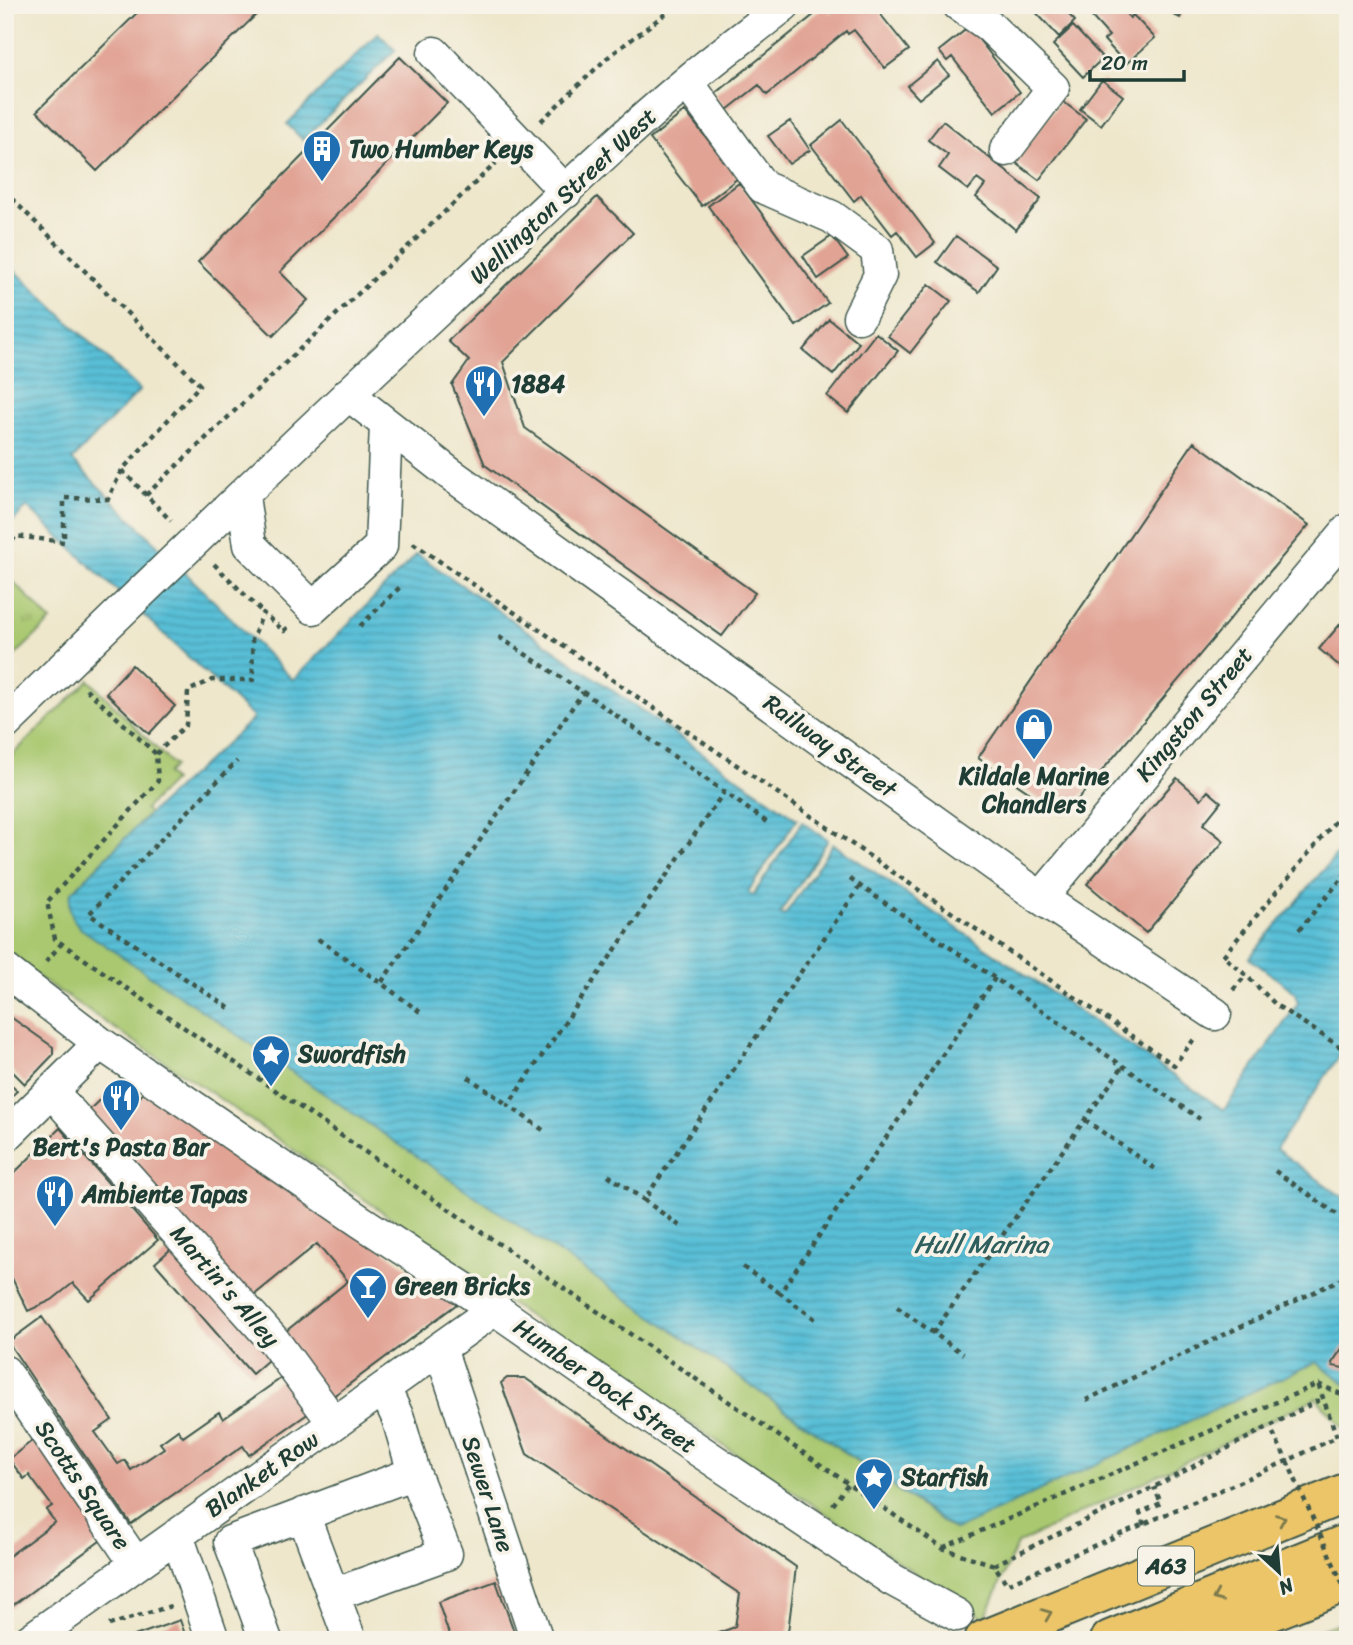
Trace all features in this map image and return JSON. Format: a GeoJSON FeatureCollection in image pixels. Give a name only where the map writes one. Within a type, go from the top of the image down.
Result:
{"type":"FeatureCollection","features":[{"type":"Feature","properties":{"kind":"highway","name":"A63"},"geometry":{"type":"LineString","coordinates":[[971,1627],[1348,1492]]}},
{"type":"Feature","properties":{"kind":"highway","name":"A63"},"geometry":{"type":"LineString","coordinates":[[1110,1640],[1348,1543]]}},
{"type":"Feature","properties":{"kind":"highway"},"geometry":{"type":"LineString","coordinates":[[1198,1640],[1348,1581]]}},
{"type":"Feature","properties":{"kind":"street","name":"Wellington Street West"},"geometry":{"type":"LineString","coordinates":[[5,724],[348,394],[566,192],[687,82],[784,5]]}},
{"type":"Feature","properties":{"kind":"street"},"geometry":{"type":"LineString","coordinates":[[959,5],[989,26],[1053,89],[1006,150]]}},
{"type":"Feature","properties":{"kind":"street"},"geometry":{"type":"LineString","coordinates":[[435,53],[566,192]]}},
{"type":"Feature","properties":{"kind":"street"},"geometry":{"type":"LineString","coordinates":[[687,82],[763,187],[832,216],[877,250],[880,275],[859,317]]}},
{"type":"Feature","properties":{"kind":"street"},"geometry":{"type":"LineString","coordinates":[[243,496],[250,545],[313,608],[381,546],[386,425],[348,394]]}},
{"type":"Feature","properties":{"kind":"street","name":"Railway Street"},"geometry":{"type":"LineString","coordinates":[[386,425],[1041,898],[1215,1014]]}},
{"type":"Feature","properties":{"kind":"street","name":"Kingston Street"},"geometry":{"type":"LineString","coordinates":[[1041,898],[1343,544]]}},
{"type":"Feature","properties":{"kind":"street","name":"Humber Dock Street"},"geometry":{"type":"LineString","coordinates":[[5,970],[92,1037],[360,1221],[495,1309],[881,1572],[971,1627]]}},
{"type":"Feature","properties":{"kind":"street"},"geometry":{"type":"LineString","coordinates":[[5,1137],[52,1092],[92,1037]]}},
{"type":"Feature","properties":{"kind":"street","name":"Martin's Alley"},"geometry":{"type":"LineString","coordinates":[[52,1092],[274,1341],[334,1423]]}},
{"type":"Feature","properties":{"kind":"street","name":"Blanket Row"},"geometry":{"type":"LineString","coordinates":[[30,1640],[67,1631],[136,1564],[495,1309]]}},
{"type":"Feature","properties":{"kind":"street","name":"Sewer Lane"},"geometry":{"type":"LineString","coordinates":[[440,1348],[537,1640]]}},
{"type":"Feature","properties":{"kind":"street","name":"Scotts Square"},"geometry":{"type":"LineString","coordinates":[[5,1372],[136,1564]]}},
{"type":"Feature","properties":{"kind":"street"},"geometry":{"type":"LineString","coordinates":[[333,1595],[446,1554],[414,1473],[398,1418],[384,1388]]}},
{"type":"Feature","properties":{"kind":"street"},"geometry":{"type":"LineString","coordinates":[[266,1640],[230,1542],[414,1473]]}},
{"type":"Feature","properties":{"kind":"street"},"geometry":{"type":"LineString","coordinates":[[303,1514],[350,1640]]}},
{"type":"Feature","properties":{"kind":"street"},"geometry":{"type":"LineString","coordinates":[[177,1535],[213,1640]]}},
{"type":"Feature","properties":{"kind":"path"},"geometry":{"type":"LineString","coordinates":[[122,470],[146,495],[607,58],[677,5]]}},
{"type":"Feature","properties":{"kind":"path"},"geometry":{"type":"LineString","coordinates":[[5,192],[200,385],[122,470],[108,499],[64,498],[64,542],[16,536],[5,550]]}},
{"type":"Feature","properties":{"kind":"path"},"geometry":{"type":"LineString","coordinates":[[382,522],[1174,1065],[1246,975]]}},
{"type":"Feature","properties":{"kind":"path"},"geometry":{"type":"LineString","coordinates":[[189,545],[284,631],[313,608]]}},
{"type":"Feature","properties":{"kind":"path"},"geometry":{"type":"LineString","coordinates":[[360,626],[400,587]]}},
{"type":"Feature","properties":{"kind":"path"},"geometry":{"type":"LineString","coordinates":[[156,754],[186,725],[188,691],[212,680],[253,680],[252,640],[263,613]]}},
{"type":"Feature","properties":{"kind":"path"},"geometry":{"type":"LineString","coordinates":[[499,637],[583,692],[768,823]]}},
{"type":"Feature","properties":{"kind":"path"},"geometry":{"type":"LineString","coordinates":[[63,668],[156,754],[158,781],[47,901],[55,939],[942,1548],[994,1566],[1007,1584],[1144,1525],[1337,1437],[1318,1384]]}},
{"type":"Feature","properties":{"kind":"path"},"geometry":{"type":"LineString","coordinates":[[381,983],[583,692]]}},
{"type":"Feature","properties":{"kind":"path"},"geometry":{"type":"LineString","coordinates":[[229,1008],[89,914],[237,761]]}},
{"type":"Feature","properties":{"kind":"path"},"geometry":{"type":"LineString","coordinates":[[508,1104],[724,792]]}},
{"type":"Feature","properties":{"kind":"path"},"geometry":{"type":"LineString","coordinates":[[1348,806],[1223,957],[1276,1005],[1348,1052]]}},
{"type":"Feature","properties":{"kind":"path"},"geometry":{"type":"LineString","coordinates":[[1299,930],[1348,872]]}},
{"type":"Feature","properties":{"kind":"path"},"geometry":{"type":"LineString","coordinates":[[850,880],[1200,1119]]}},
{"type":"Feature","properties":{"kind":"path"},"geometry":{"type":"LineString","coordinates":[[644,1200],[860,886]]}},
{"type":"Feature","properties":{"kind":"path"},"geometry":{"type":"LineString","coordinates":[[318,939],[420,1012]]}},
{"type":"Feature","properties":{"kind":"path"},"geometry":{"type":"LineString","coordinates":[[780,1293],[995,978]]}},
{"type":"Feature","properties":{"kind":"path"},"geometry":{"type":"LineString","coordinates":[[933,1333],[1123,1066]]}},
{"type":"Feature","properties":{"kind":"path"},"geometry":{"type":"LineString","coordinates":[[468,1077],[543,1130]]}},
{"type":"Feature","properties":{"kind":"path"},"geometry":{"type":"LineString","coordinates":[[1085,1120],[1157,1170]]}},
{"type":"Feature","properties":{"kind":"path"},"geometry":{"type":"LineString","coordinates":[[1275,1171],[1348,1222]]}},
{"type":"Feature","properties":{"kind":"path"},"geometry":{"type":"LineString","coordinates":[[608,1175],[680,1226]]}},
{"type":"Feature","properties":{"kind":"path"},"geometry":{"type":"LineString","coordinates":[[743,1267],[815,1319]]}},
{"type":"Feature","properties":{"kind":"path"},"geometry":{"type":"LineString","coordinates":[[1086,1400],[1348,1276]]}},
{"type":"Feature","properties":{"kind":"path"},"geometry":{"type":"LineString","coordinates":[[898,1307],[963,1354]]}},
{"type":"Feature","properties":{"kind":"path"},"geometry":{"type":"LineString","coordinates":[[942,1548],[1318,1384],[1348,1397]]}},
{"type":"Feature","properties":{"kind":"path"},"geometry":{"type":"LineString","coordinates":[[994,1566],[1154,1487],[1323,1398]]}},
{"type":"Feature","properties":{"kind":"path"},"geometry":{"type":"LineString","coordinates":[[1273,1433],[1348,1597]]}},
{"type":"Feature","properties":{"kind":"path"},"geometry":{"type":"LineString","coordinates":[[1144,1525],[1140,1513],[1161,1503],[1154,1487]]}},
{"type":"Feature","properties":{"kind":"path"},"geometry":{"type":"LineString","coordinates":[[67,1631],[199,1598]]}},
{"type":"Feature","properties":{"kind":"green space"},"geometry":{"type":"Polygon","coordinates":[[[5,573],[51,621],[5,665],[5,573]]]}},
{"type":"Feature","properties":{"kind":"green space"},"geometry":{"type":"Polygon","coordinates":[[[89,680],[174,766],[167,774],[173,781],[145,809],[149,814],[71,893],[671,1329],[954,1530],[1316,1362],[1348,1385],[1348,1433],[1316,1398],[1017,1544],[985,1619],[495,1294],[462,1267],[216,1096],[5,955],[5,762],[89,680]]]}},
{"type":"Feature","properties":{"kind":"green space"},"geometry":{"type":"Polygon","coordinates":[[[1348,1620],[1348,1628],[1320,1640],[1296,1640],[1296,1638],[1348,1620]]]}},
{"type":"Feature","properties":{"kind":"water"},"geometry":{"type":"Polygon","coordinates":[[[378,33],[395,50],[303,140],[287,124],[378,33]]]}},
{"type":"Feature","properties":{"kind":"water","name":"Hull Marina"},"geometry":{"type":"Polygon","coordinates":[[[5,261],[140,390],[72,460],[293,680],[417,554],[797,819],[748,892],[753,895],[802,822],[828,840],[780,913],[784,916],[833,844],[1224,1110],[1298,1003],[1295,992],[1249,958],[1348,841],[1348,1043],[1276,1149],[1348,1201],[1348,1385],[1316,1362],[955,1530],[671,1329],[80,928],[71,912],[71,893],[149,814],[254,718],[27,507],[5,529],[5,261]]]}},
{"type":"Feature","properties":{"kind":"building"},"geometry":{"type":"Polygon","coordinates":[[[145,5],[266,5],[97,171],[37,111],[145,5]]]}},
{"type":"Feature","properties":{"kind":"building"},"geometry":{"type":"Polygon","coordinates":[[[841,5],[893,5],[881,15],[909,50],[885,68],[854,30],[848,34],[846,31],[767,95],[759,85],[727,110],[714,95],[825,6],[831,13],[841,5]]]}},
{"type":"Feature","properties":{"kind":"building"},"geometry":{"type":"Polygon","coordinates":[[[1032,5],[1060,5],[1075,21],[1059,37],[1032,5]]]}},
{"type":"Feature","properties":{"kind":"building"},"geometry":{"type":"Polygon","coordinates":[[[1081,5],[1118,5],[1130,18],[1133,15],[1155,38],[1126,64],[1104,40],[1109,36],[1081,5]]]}},
{"type":"Feature","properties":{"kind":"building"},"geometry":{"type":"Polygon","coordinates":[[[1154,5],[1186,5],[1180,18],[1154,5]]]}},
{"type":"Feature","properties":{"kind":"building"},"geometry":{"type":"Polygon","coordinates":[[[1073,26],[1103,58],[1083,77],[1053,45],[1073,26]]]}},
{"type":"Feature","properties":{"kind":"building"},"geometry":{"type":"Polygon","coordinates":[[[969,27],[1020,92],[995,112],[952,57],[947,61],[939,51],[969,27]]]}},
{"type":"Feature","properties":{"kind":"building","name":"Two Humber Keys"},"geometry":{"type":"Polygon","coordinates":[[[400,57],[447,103],[280,272],[308,300],[273,336],[198,262],[400,57]]]}},
{"type":"Feature","properties":{"kind":"building"},"geometry":{"type":"Polygon","coordinates":[[[938,61],[949,75],[919,99],[907,86],[938,61]]]}},
{"type":"Feature","properties":{"kind":"building"},"geometry":{"type":"Polygon","coordinates":[[[1102,80],[1123,96],[1101,125],[1080,109],[1102,80]]]}},
{"type":"Feature","properties":{"kind":"building"},"geometry":{"type":"Polygon","coordinates":[[[1061,100],[1086,119],[1039,180],[1015,162],[1061,100]]]}},
{"type":"Feature","properties":{"kind":"building"},"geometry":{"type":"Polygon","coordinates":[[[685,111],[738,178],[702,206],[650,139],[685,111]]]}},
{"type":"Feature","properties":{"kind":"building"},"geometry":{"type":"Polygon","coordinates":[[[842,120],[935,243],[917,257],[897,231],[892,235],[861,195],[854,201],[811,145],[842,120]]]}},
{"type":"Feature","properties":{"kind":"building"},"geometry":{"type":"Polygon","coordinates":[[[790,121],[810,150],[789,164],[768,136],[790,121]]]}},
{"type":"Feature","properties":{"kind":"building"},"geometry":{"type":"Polygon","coordinates":[[[943,121],[1041,199],[1016,230],[976,197],[985,185],[977,179],[968,190],[939,168],[948,155],[928,140],[943,121]]]}},
{"type":"Feature","properties":{"kind":"building"},"geometry":{"type":"Polygon","coordinates":[[[739,183],[828,303],[796,326],[708,206],[739,183]]]}},
{"type":"Feature","properties":{"kind":"building"},"geometry":{"type":"Polygon","coordinates":[[[597,197],[633,233],[503,362],[525,428],[755,593],[722,636],[485,465],[452,385],[469,361],[448,341],[597,197]]]}},
{"type":"Feature","properties":{"kind":"building"},"geometry":{"type":"Polygon","coordinates":[[[832,236],[848,258],[818,279],[803,256],[832,236]]]}},
{"type":"Feature","properties":{"kind":"building"},"geometry":{"type":"Polygon","coordinates":[[[956,236],[997,266],[979,292],[937,262],[956,236]]]}},
{"type":"Feature","properties":{"kind":"building"},"geometry":{"type":"Polygon","coordinates":[[[929,284],[951,301],[910,353],[888,336],[929,284]]]}},
{"type":"Feature","properties":{"kind":"building"},"geometry":{"type":"Polygon","coordinates":[[[829,319],[859,343],[833,375],[803,350],[829,319]]]}},
{"type":"Feature","properties":{"kind":"building"},"geometry":{"type":"Polygon","coordinates":[[[876,333],[898,351],[848,413],[827,396],[876,333]]]}},
{"type":"Feature","properties":{"kind":"building"},"geometry":{"type":"Polygon","coordinates":[[[1194,442],[1309,525],[1064,816],[978,758],[1194,442]]]}},
{"type":"Feature","properties":{"kind":"building"},"geometry":{"type":"Polygon","coordinates":[[[1348,615],[1348,673],[1319,649],[1348,615]]]}},
{"type":"Feature","properties":{"kind":"building"},"geometry":{"type":"Polygon","coordinates":[[[132,665],[175,706],[149,734],[106,693],[132,665]]]}},
{"type":"Feature","properties":{"kind":"building"},"geometry":{"type":"Polygon","coordinates":[[[1177,778],[1201,799],[1208,791],[1221,802],[1203,824],[1224,841],[1146,933],[1087,884],[1177,778]]]}},
{"type":"Feature","properties":{"kind":"building"},"geometry":{"type":"Polygon","coordinates":[[[5,1013],[53,1047],[53,1055],[25,1084],[5,1064],[5,1013]]]}},
{"type":"Feature","properties":{"kind":"building"},"geometry":{"type":"Polygon","coordinates":[[[5,1079],[17,1091],[5,1102],[5,1079]]]}},
{"type":"Feature","properties":{"kind":"building"},"geometry":{"type":"Polygon","coordinates":[[[121,1079],[140,1097],[145,1090],[345,1222],[457,1304],[328,1400],[280,1336],[348,1281],[317,1244],[248,1300],[86,1113],[121,1079]]]}},
{"type":"Feature","properties":{"kind":"building"},"geometry":{"type":"Polygon","coordinates":[[[60,1128],[158,1240],[89,1300],[73,1283],[52,1300],[28,1311],[5,1264],[5,1182],[60,1128]]]}},
{"type":"Feature","properties":{"kind":"building"},"geometry":{"type":"Polygon","coordinates":[[[179,1242],[276,1353],[252,1374],[155,1263],[179,1242]]]}},
{"type":"Feature","properties":{"kind":"building"},"geometry":{"type":"Polygon","coordinates":[[[42,1317],[112,1420],[95,1432],[118,1464],[125,1460],[131,1470],[164,1448],[160,1443],[178,1430],[183,1437],[219,1412],[223,1419],[290,1372],[316,1408],[249,1455],[243,1446],[131,1524],[8,1342],[42,1317]]]}},
{"type":"Feature","properties":{"kind":"building"},"geometry":{"type":"Polygon","coordinates":[[[1348,1340],[1348,1369],[1333,1366],[1332,1363],[1348,1340]]]}},
{"type":"Feature","properties":{"kind":"building"},"geometry":{"type":"Polygon","coordinates":[[[507,1378],[525,1378],[796,1567],[787,1640],[699,1640],[735,1627],[740,1594],[527,1454],[501,1383],[507,1378]]]}},
{"type":"Feature","properties":{"kind":"building"},"geometry":{"type":"Polygon","coordinates":[[[37,1437],[104,1538],[5,1611],[5,1559],[55,1522],[46,1510],[52,1506],[29,1475],[24,1479],[9,1459],[37,1437]]]}},
{"type":"Feature","properties":{"kind":"building"},"geometry":{"type":"Polygon","coordinates":[[[496,1581],[517,1640],[451,1640],[438,1602],[496,1581]]]}},
{"type":"Feature","properties":{"kind":"building"},"geometry":{"type":"Polygon","coordinates":[[[180,1620],[187,1640],[126,1640],[126,1639],[180,1620]]]}},
{"type":"Feature","properties":{"kind":"place","name":"Two Humber Keys"},"geometry":{"type":"Point","coordinates":[322,183]}},
{"type":"Feature","properties":{"kind":"place","name":"1884"},"geometry":{"type":"Point","coordinates":[484,418]}},
{"type":"Feature","properties":{"kind":"place","name":"Kildale Marine Chandlers"},"geometry":{"type":"Point","coordinates":[1034,761]}},
{"type":"Feature","properties":{"kind":"place","name":"Swordfish"},"geometry":{"type":"Point","coordinates":[271,1088]}},
{"type":"Feature","properties":{"kind":"place","name":"Bert's Pasta Bar"},"geometry":{"type":"Point","coordinates":[121,1132]}},
{"type":"Feature","properties":{"kind":"place","name":"Ambiente Tapas"},"geometry":{"type":"Point","coordinates":[55,1228]}},
{"type":"Feature","properties":{"kind":"place","name":"Green Bricks"},"geometry":{"type":"Point","coordinates":[368,1320]}},
{"type":"Feature","properties":{"kind":"place","name":"Starfish"},"geometry":{"type":"Point","coordinates":[874,1511]}}]}
